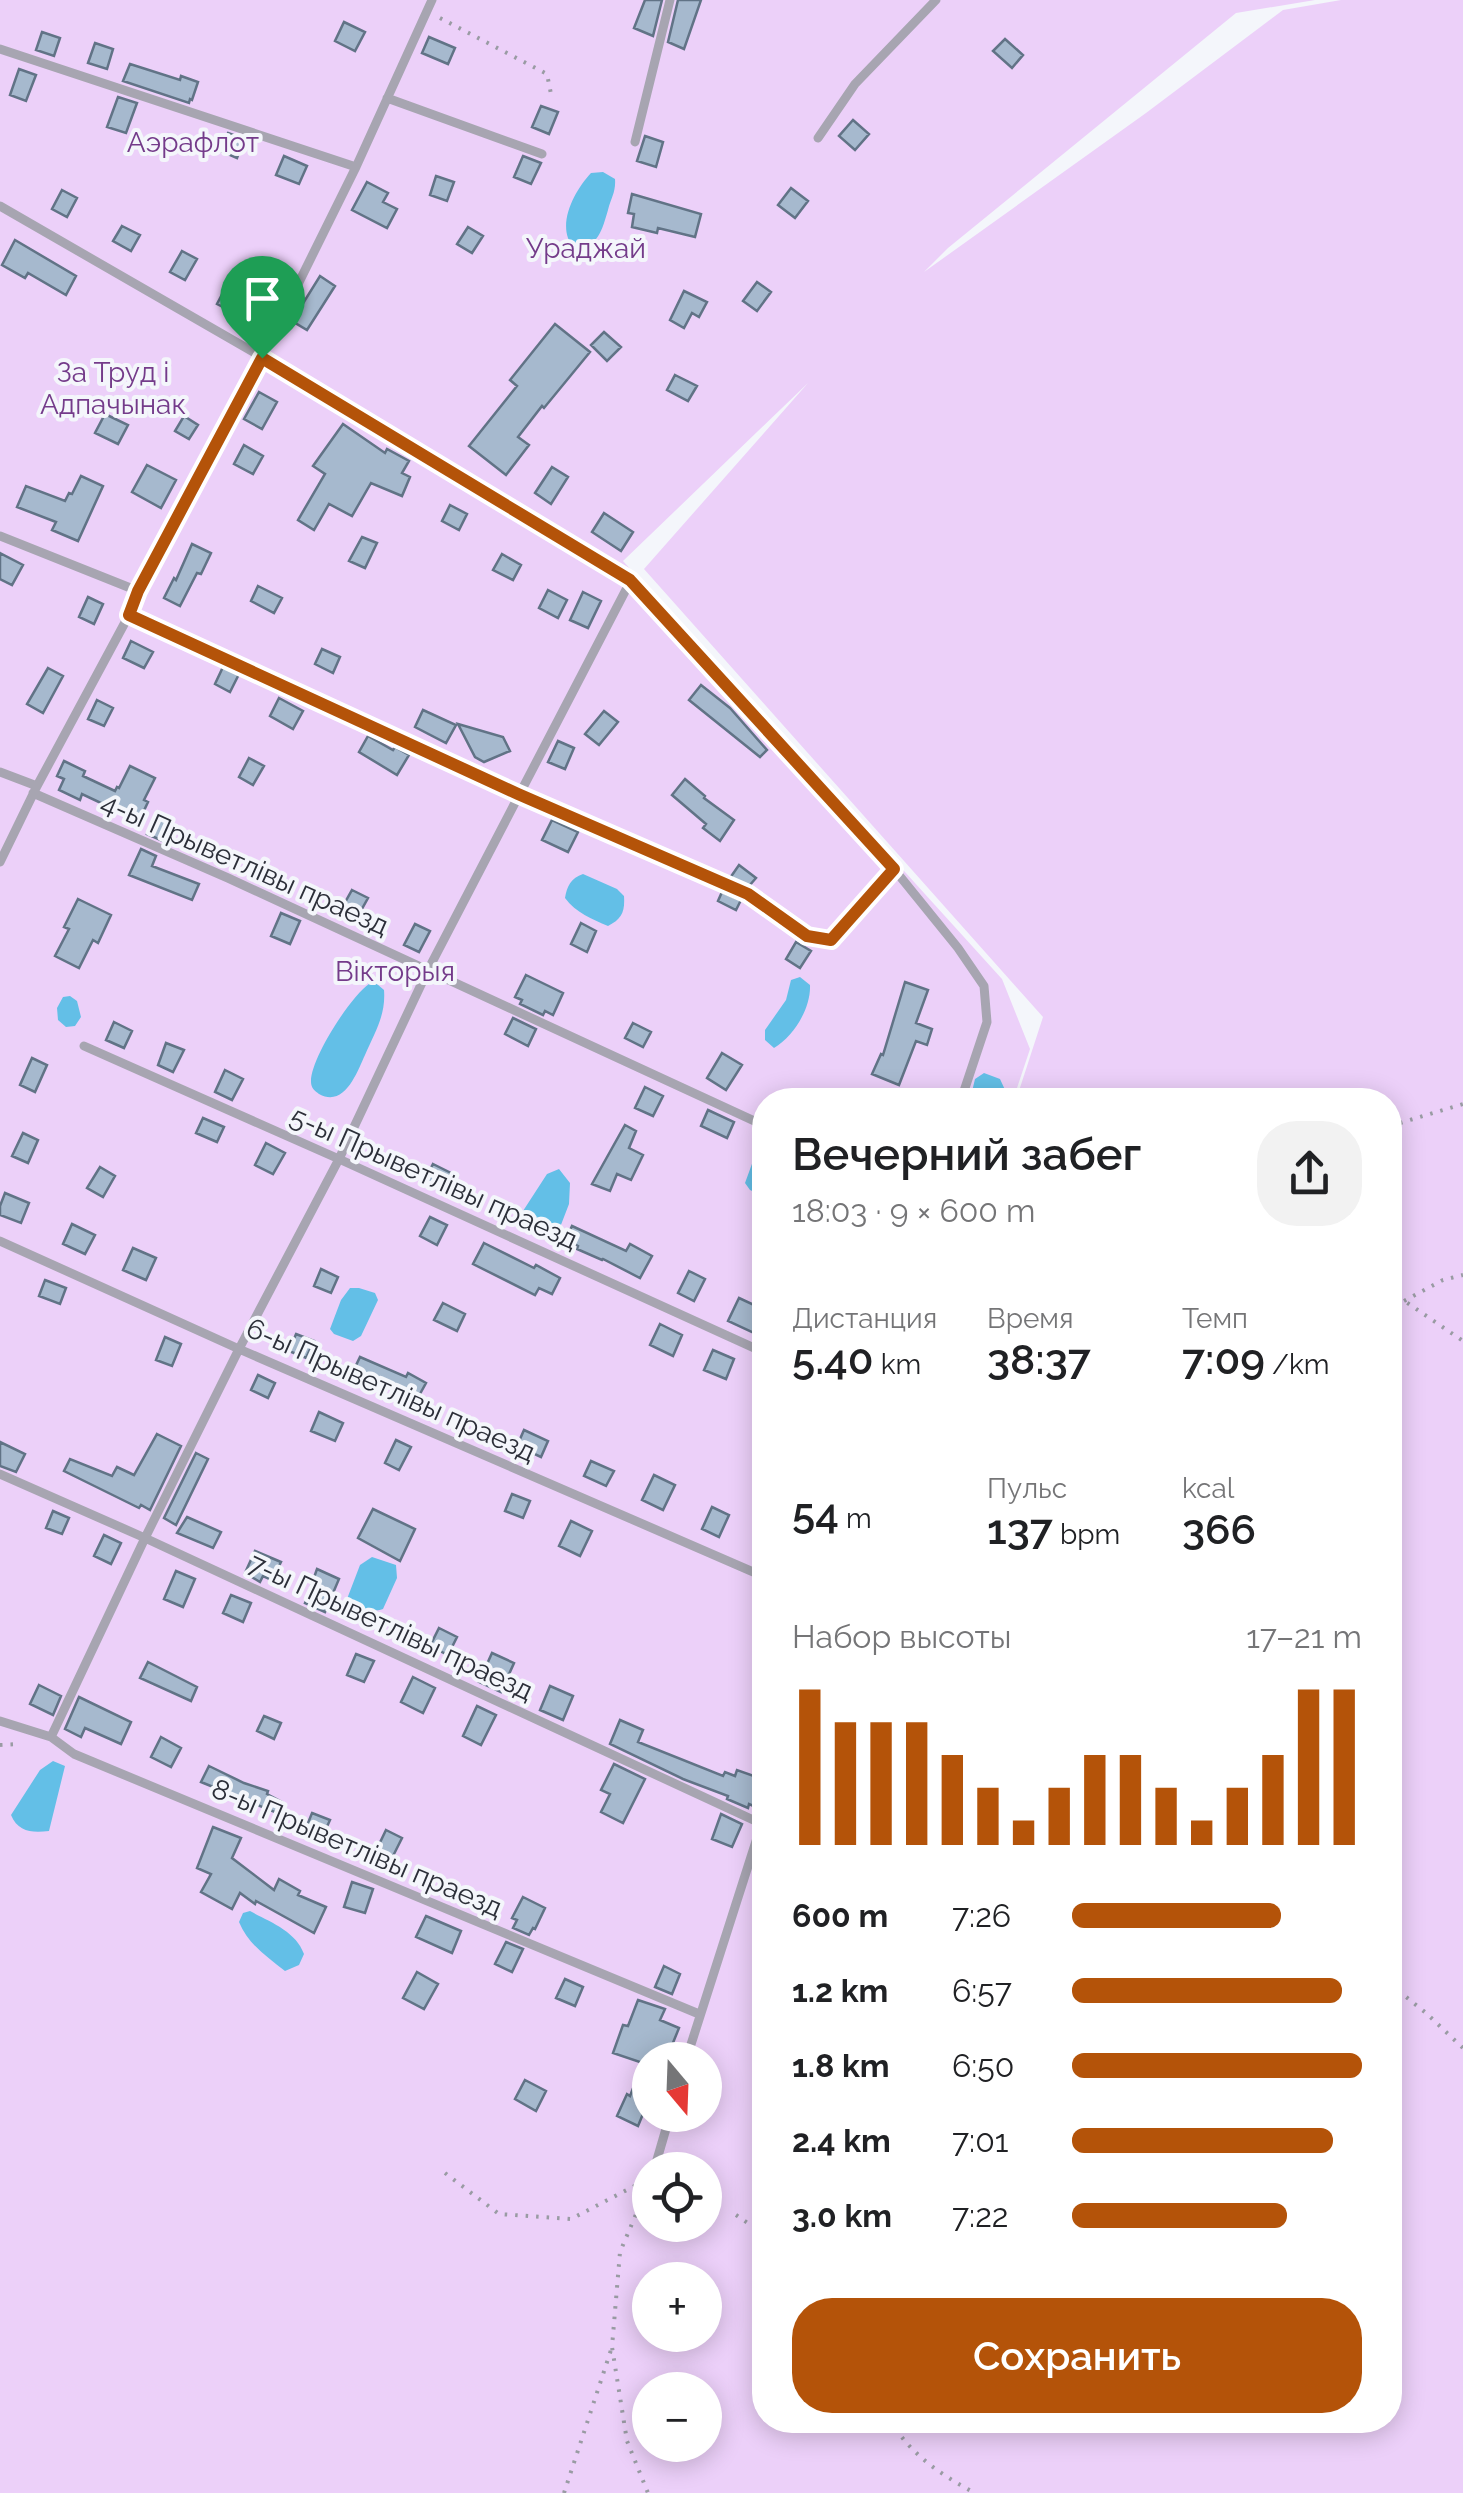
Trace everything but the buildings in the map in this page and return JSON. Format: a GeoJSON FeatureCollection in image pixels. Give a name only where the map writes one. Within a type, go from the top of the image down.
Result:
{"type":"FeatureCollection","features":[{"type":"Feature","properties":{"kind":"lane"},"geometry":{"type":"LineString","coordinates":[[0,862],[262,358],[432,0]]}},
{"type":"Feature","properties":{"kind":"lane"},"geometry":{"type":"LineString","coordinates":[[635,142],[670,0]]}},
{"type":"Feature","properties":{"kind":"lane"},"geometry":{"type":"LineString","coordinates":[[818,138],[855,84],[936,0]]}},
{"type":"Feature","properties":{"kind":"lane"},"geometry":{"type":"LineString","coordinates":[[0,49],[356,167]]}},
{"type":"Feature","properties":{"kind":"lane"},"geometry":{"type":"LineString","coordinates":[[387,98],[542,154]]}},
{"type":"Feature","properties":{"kind":"lane"},"geometry":{"type":"LineString","coordinates":[[0,206],[262,358],[630,580],[894,869],[984,986],[987,1022],[965,1088]]}},
{"type":"Feature","properties":{"kind":"lane"},"geometry":{"type":"LineString","coordinates":[[0,536],[138,591]]}},
{"type":"Feature","properties":{"kind":"lane"},"geometry":{"type":"LineString","coordinates":[[51,1737],[145,1538],[339,1159],[427,972],[630,580]]}},
{"type":"Feature","properties":{"kind":"lane"},"geometry":{"type":"LineString","coordinates":[[129,615],[518,794],[748,894],[807,936],[831,940],[894,869]]}},
{"type":"Feature","properties":{"kind":"lane","name":"4-ы Прыветлівы праезд"},"geometry":{"type":"LineString","coordinates":[[0,772],[752,1120]]}},
{"type":"Feature","properties":{"kind":"lane","name":"5-ы Прыветлівы праезд"},"geometry":{"type":"LineString","coordinates":[[84,1046],[752,1347]]}},
{"type":"Feature","properties":{"kind":"lane","name":"6-ы Прыветлівы праезд"},"geometry":{"type":"LineString","coordinates":[[0,1241],[752,1571]]}},
{"type":"Feature","properties":{"kind":"lane","name":"7-ы Прыветлівы праезд"},"geometry":{"type":"LineString","coordinates":[[0,1474],[752,1819]]}},
{"type":"Feature","properties":{"kind":"lane","name":"8-ы Прыветлівы праезд"},"geometry":{"type":"LineString","coordinates":[[0,1721],[51,1737],[74,1754],[699,2014]]}},
{"type":"Feature","properties":{"kind":"lane"},"geometry":{"type":"LineString","coordinates":[[691,2042],[752,1854]]}},
{"type":"Feature","properties":{"kind":"path"},"geometry":{"type":"LineString","coordinates":[[426,12],[547,74],[550,94]]}},
{"type":"Feature","properties":{"kind":"path"},"geometry":{"type":"LineString","coordinates":[[1402,1122],[1463,1104]]}},
{"type":"Feature","properties":{"kind":"path"},"geometry":{"type":"LineString","coordinates":[[1463,1275],[1443,1280],[1404,1301],[1463,1341]]}},
{"type":"Feature","properties":{"kind":"path"},"geometry":{"type":"LineString","coordinates":[[1402,1994],[1463,2048]]}},
{"type":"Feature","properties":{"kind":"path"},"geometry":{"type":"LineString","coordinates":[[445,2173],[499,2214],[571,2220],[632,2189]]}},
{"type":"Feature","properties":{"kind":"path"},"geometry":{"type":"LineString","coordinates":[[736,2215],[752,2226]]}},
{"type":"Feature","properties":{"kind":"path"},"geometry":{"type":"LineString","coordinates":[[564,2493],[612,2347],[620,2252],[632,2223]]}},
{"type":"Feature","properties":{"kind":"path"},"geometry":{"type":"LineString","coordinates":[[612,2347],[628,2441],[648,2493]]}},
{"type":"Feature","properties":{"kind":"path"},"geometry":{"type":"LineString","coordinates":[[898,2433],[941,2475],[975,2493]]}},
{"type":"Feature","properties":{"kind":"green space"},"geometry":{"type":"Polygon","coordinates":[[[0,0],[1315,0],[1236,13],[948,248],[924,272],[1283,10],[1341,0],[1463,0],[1463,2493],[0,2493],[0,0]]]}},
{"type":"Feature","properties":{"kind":"water"},"geometry":{"type":"Polygon","coordinates":[[[603,172],[615,179],[604,225],[594,242],[574,248],[566,230],[569,209],[591,173],[603,172]]]}},
{"type":"Feature","properties":{"kind":"water"},"geometry":{"type":"Polygon","coordinates":[[[583,874],[624,896],[617,921],[608,926],[579,912],[565,898],[570,883],[583,874]]]}},
{"type":"Feature","properties":{"kind":"water"},"geometry":{"type":"Polygon","coordinates":[[[800,977],[810,985],[804,1012],[788,1036],[774,1048],[765,1040],[765,1030],[786,1000],[791,980],[800,977]]]}},
{"type":"Feature","properties":{"kind":"water"},"geometry":{"type":"Polygon","coordinates":[[[369,984],[384,990],[382,1015],[354,1079],[336,1096],[319,1094],[311,1082],[317,1059],[342,1014],[369,984]]]}},
{"type":"Feature","properties":{"kind":"water"},"geometry":{"type":"Polygon","coordinates":[[[63,997],[77,1001],[81,1017],[75,1026],[66,1027],[58,1020],[57,1008],[63,997]]]}},
{"type":"Feature","properties":{"kind":"water"},"geometry":{"type":"Polygon","coordinates":[[[984,1073],[1000,1079],[1004,1088],[973,1088],[975,1079],[984,1073]]]}},
{"type":"Feature","properties":{"kind":"water"},"geometry":{"type":"Polygon","coordinates":[[[752,1164],[752,1191],[745,1183],[752,1164]]]}},
{"type":"Feature","properties":{"kind":"water"},"geometry":{"type":"Polygon","coordinates":[[[559,1169],[570,1183],[569,1204],[559,1230],[541,1235],[527,1225],[523,1211],[547,1174],[559,1169]]]}},
{"type":"Feature","properties":{"kind":"water"},"geometry":{"type":"Polygon","coordinates":[[[350,1288],[375,1293],[378,1300],[361,1336],[353,1341],[330,1329],[350,1288]]]}},
{"type":"Feature","properties":{"kind":"water"},"geometry":{"type":"Polygon","coordinates":[[[372,1557],[396,1565],[397,1578],[383,1609],[373,1611],[359,1608],[347,1599],[360,1565],[372,1557]]]}},
{"type":"Feature","properties":{"kind":"water"},"geometry":{"type":"Polygon","coordinates":[[[53,1761],[65,1766],[49,1831],[26,1830],[11,1815],[40,1770],[53,1761]]]}},
{"type":"Feature","properties":{"kind":"water"},"geometry":{"type":"Polygon","coordinates":[[[250,1911],[295,1939],[304,1954],[299,1965],[285,1971],[253,1943],[239,1922],[243,1913],[250,1911]]]}},
{"type":"Feature","properties":{"kind":"route"},"geometry":{"type":"LineString","coordinates":[[262,358],[630,580],[894,869],[831,940],[807,936],[748,894],[518,794],[129,615],[138,591],[262,358]]}},
{"type":"Feature","properties":{"kind":"park label","name":"Аэрафлот"},"geometry":{"type":"Point","coordinates":[193,142]}},
{"type":"Feature","properties":{"kind":"park label","name":"Ураджай"},"geometry":{"type":"Point","coordinates":[586,248]}},
{"type":"Feature","properties":{"kind":"park label","name":"За Труд і Адпачынак"},"geometry":{"type":"Point","coordinates":[113,388]}},
{"type":"Feature","properties":{"kind":"park label","name":"Вікторыя"},"geometry":{"type":"Point","coordinates":[395,971]}}]}
